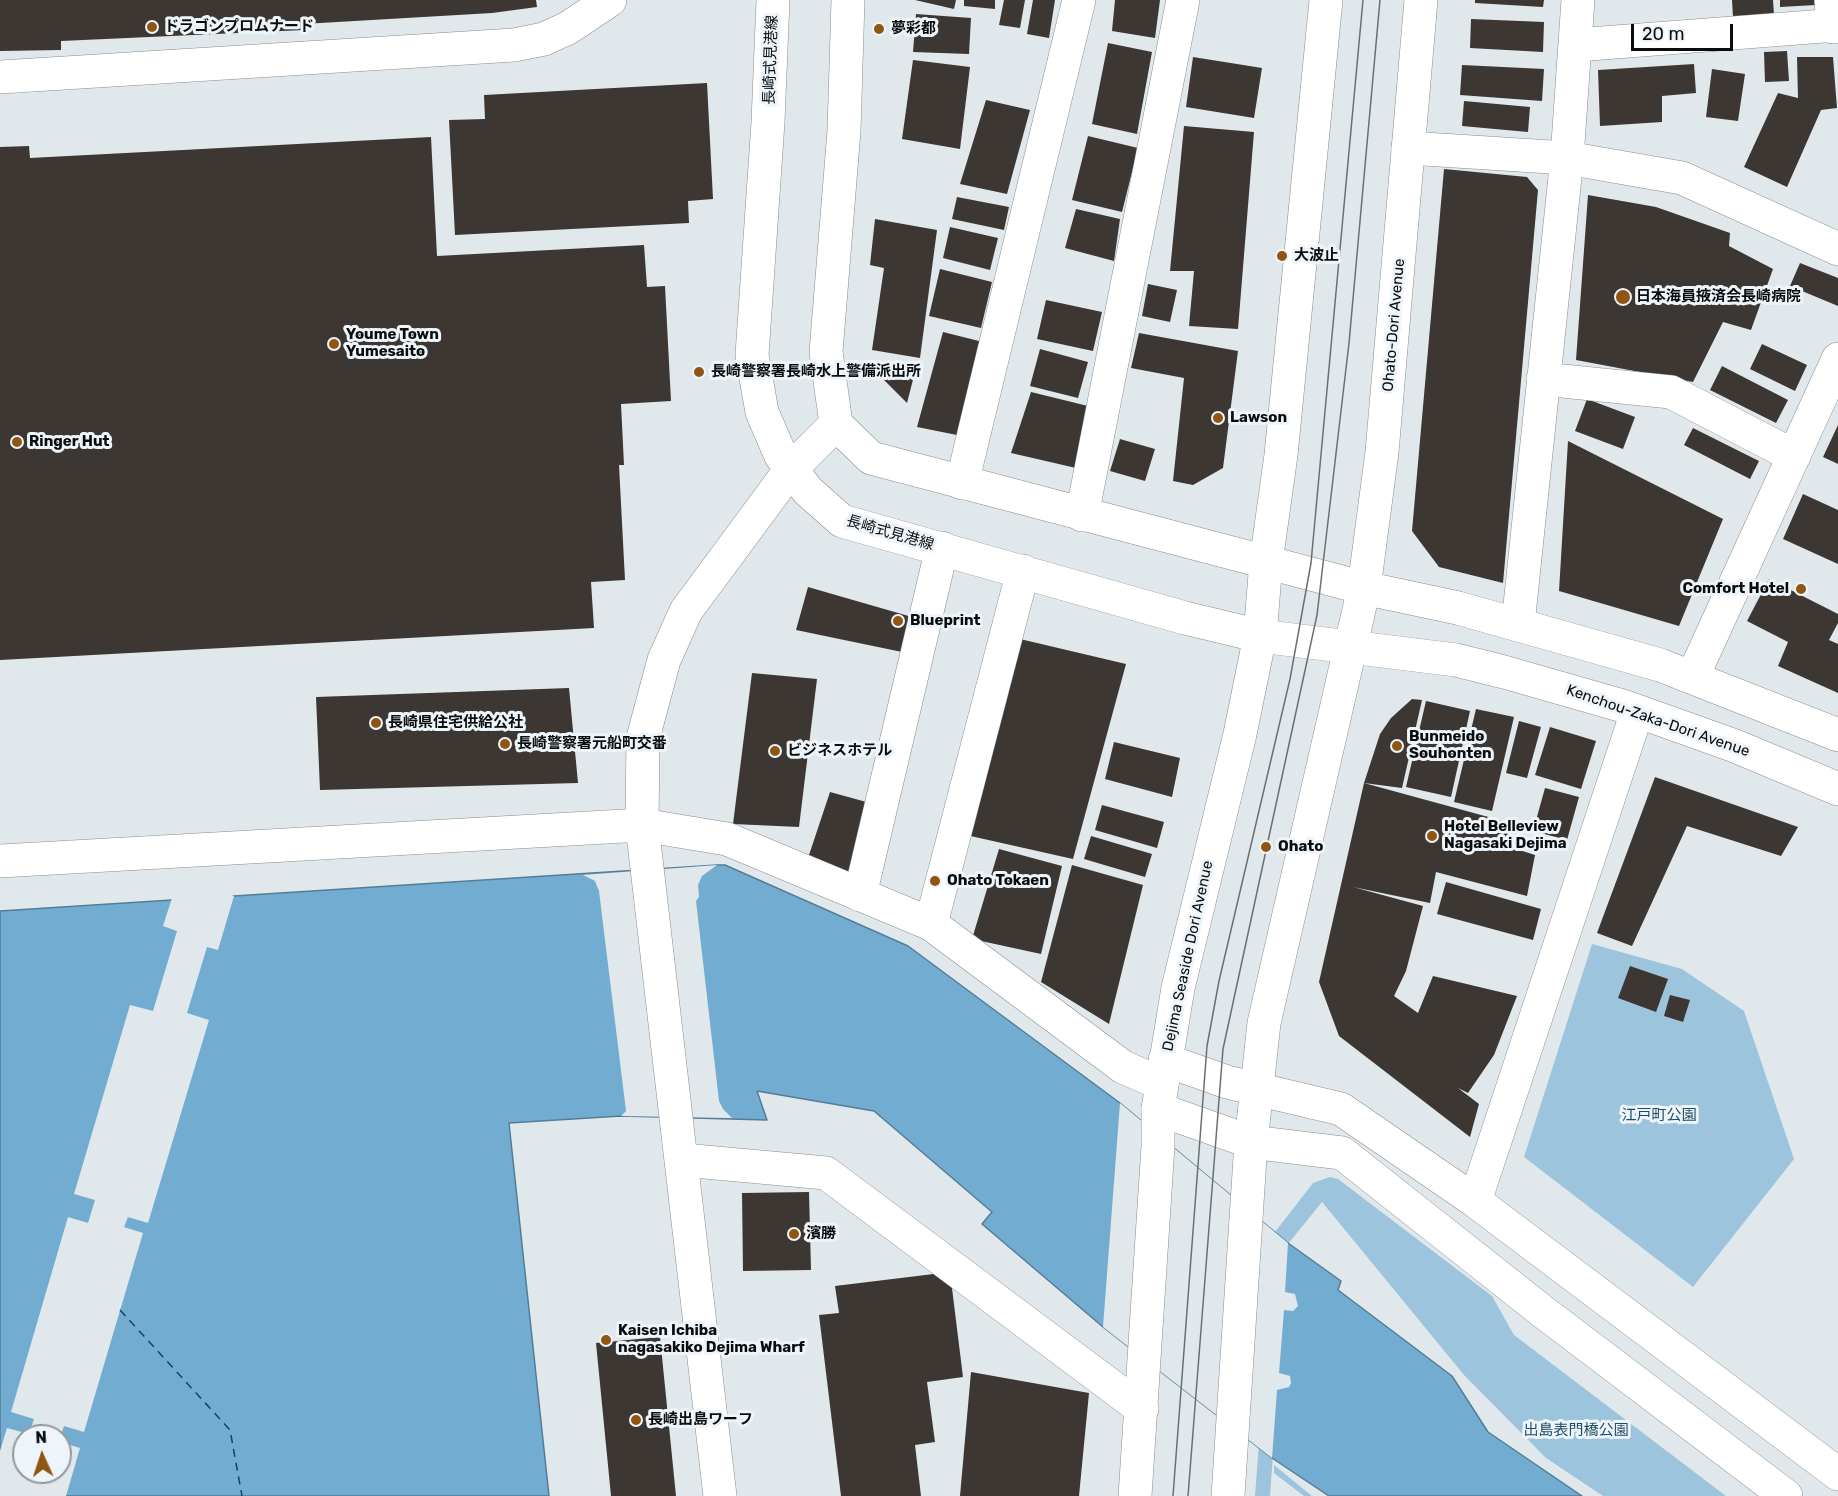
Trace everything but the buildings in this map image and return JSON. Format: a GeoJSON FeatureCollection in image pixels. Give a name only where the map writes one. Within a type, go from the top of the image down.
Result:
{"type":"FeatureCollection","features":[{"type":"Feature","properties":{"kind":"main road"},"geometry":{"type":"LineString","coordinates":[[0,77],[514,45],[544,39],[568,28],[610,0]]}},
{"type":"Feature","properties":{"kind":"main road","name":"長崎式見港線"},"geometry":{"type":"LineString","coordinates":[[773,0],[769,110],[752,355],[762,412],[781,456],[808,491],[842,521],[1185,618],[1260,636]]}},
{"type":"Feature","properties":{"kind":"main road"},"geometry":{"type":"LineString","coordinates":[[848,0],[844,131],[826,352],[836,424],[871,458],[1364,588],[1458,608],[1518,624],[1694,676],[1838,735]]}},
{"type":"Feature","properties":{"kind":"main road"},"geometry":{"type":"LineString","coordinates":[[962,483],[1079,0]]}},
{"type":"Feature","properties":{"kind":"main road"},"geometry":{"type":"LineString","coordinates":[[1082,515],[1183,0]]}},
{"type":"Feature","properties":{"kind":"main road"},"geometry":{"type":"LineString","coordinates":[[1260,636],[1266,562],[1281,455],[1326,0]]}},
{"type":"Feature","properties":{"kind":"main road","name":"Ohato-Dori Avenue"},"geometry":{"type":"LineString","coordinates":[[1351,648],[1364,588],[1382,452],[1421,0]]}},
{"type":"Feature","properties":{"kind":"main road"},"geometry":{"type":"LineString","coordinates":[[1518,624],[1567,158],[1578,0]]}},
{"type":"Feature","properties":{"kind":"main road"},"geometry":{"type":"LineString","coordinates":[[1576,45],[1834,17]]}},
{"type":"Feature","properties":{"kind":"main road"},"geometry":{"type":"LineString","coordinates":[[1408,148],[1567,158],[1682,178],[1838,249]]}},
{"type":"Feature","properties":{"kind":"main road"},"geometry":{"type":"LineString","coordinates":[[1694,676],[1838,359]]}},
{"type":"Feature","properties":{"kind":"main road"},"geometry":{"type":"LineString","coordinates":[[1543,379],[1671,392],[1794,456]]}},
{"type":"Feature","properties":{"kind":"main road"},"geometry":{"type":"LineString","coordinates":[[720,1496],[681,1144],[642,825],[643,738],[664,660],[686,611],[791,469],[836,424]]}},
{"type":"Feature","properties":{"kind":"main road"},"geometry":{"type":"LineString","coordinates":[[860,895],[942,548]]}},
{"type":"Feature","properties":{"kind":"main road"},"geometry":{"type":"LineString","coordinates":[[931,924],[1023,571]]}},
{"type":"Feature","properties":{"kind":"main road","name":"Kenchou-Zaka-Dori Avenue"},"geometry":{"type":"LineString","coordinates":[[1260,636],[1456,660],[1593,696],[1735,746],[1838,789]]}},
{"type":"Feature","properties":{"kind":"main road","name":"Dejima Seaside Dori Avenue"},"geometry":{"type":"LineString","coordinates":[[1135,1496],[1161,1097],[1178,988],[1240,734],[1260,636]]}},
{"type":"Feature","properties":{"kind":"main road"},"geometry":{"type":"LineString","coordinates":[[1230,1480],[1249,1211],[1251,1142],[1264,1023],[1351,648]]}},
{"type":"Feature","properties":{"kind":"main road"},"geometry":{"type":"LineString","coordinates":[[1475,1201],[1637,712]]}},
{"type":"Feature","properties":{"kind":"main road"},"geometry":{"type":"LineString","coordinates":[[0,861],[642,825],[727,839],[931,924],[1161,1097],[1251,1142],[1342,1153],[1533,1304],[1786,1496]]}},
{"type":"Feature","properties":{"kind":"main road"},"geometry":{"type":"LineString","coordinates":[[1161,1097],[1258,1090],[1341,1109],[1475,1201],[1838,1474]]}},
{"type":"Feature","properties":{"kind":"main road"},"geometry":{"type":"LineString","coordinates":[[681,1144],[826,1173],[1142,1409]]}},
{"type":"Feature","properties":{"kind":"green space","name":"江戸町公園"},"geometry":{"type":"Polygon","coordinates":[[[1592,944],[1682,969],[1744,1011],[1794,1159],[1693,1287],[1524,1157],[1592,944]]]}},
{"type":"Feature","properties":{"kind":"green space","name":"出島表門橋公園"},"geometry":{"type":"Polygon","coordinates":[[[1330,1177],[1338,1179],[1492,1296],[1514,1335],[1726,1496],[1603,1496],[1546,1458],[1464,1375],[1322,1202],[1288,1244],[1270,1496],[1255,1496],[1275,1232],[1313,1183],[1330,1177]]]}},
{"type":"Feature","properties":{"kind":"green space"},"geometry":{"type":"Polygon","coordinates":[[[1274,1465],[1312,1496],[1304,1496],[1274,1473],[1274,1465]]]}},
{"type":"Feature","properties":{"kind":"shaded area"},"geometry":{"type":"Polygon","coordinates":[[[725,865],[908,946],[1120,1103],[1288,1243],[1341,1281],[1338,1290],[1452,1376],[1488,1432],[1582,1496],[1329,1496],[1272,1458],[1103,1327],[982,1224],[992,1212],[874,1111],[757,1091],[767,1120],[621,1116],[509,1123],[549,1496],[0,1496],[0,911],[725,865]]]}},
{"type":"Feature","properties":{"kind":"pier"},"geometry":{"type":"Polygon","coordinates":[[[717,865],[702,876],[698,885],[699,897],[696,901],[719,1101],[732,1118],[621,1116],[626,1111],[599,891],[595,881],[583,875],[717,865]]]}},
{"type":"Feature","properties":{"kind":"pier"},"geometry":{"type":"Polygon","coordinates":[[[228,894],[234,896],[218,950],[207,947],[187,1013],[209,1020],[148,1223],[128,1217],[124,1227],[143,1233],[84,1432],[72,1428],[72,1424],[32,1424],[34,1419],[11,1412],[68,1217],[88,1223],[95,1200],[74,1194],[130,1005],[153,1011],[177,931],[163,926],[172,898],[228,894]]]}},
{"type":"Feature","properties":{"kind":"pier"},"geometry":{"type":"Polygon","coordinates":[[[1120,1103],[1288,1243],[1285,1292],[1295,1294],[1298,1306],[1293,1311],[1284,1310],[1279,1373],[1290,1376],[1291,1383],[1289,1387],[1277,1390],[1272,1458],[1103,1327],[1120,1103]]]}},
{"type":"Feature","properties":{"kind":"pier"},"geometry":{"type":"Polygon","coordinates":[[[7,1428],[12,1429],[12,1484],[70,1484],[66,1496],[0,1496],[0,1451],[7,1428]]]}},
{"type":"Feature","properties":{"kind":"pier"},"geometry":{"type":"Polygon","coordinates":[[[72,1446],[80,1448],[72,1475],[72,1446]]]}},
{"type":"Feature","properties":{"kind":"ferry route"},"geometry":{"type":"LineString","coordinates":[[120,1310],[230,1430],[242,1496]]}},
{"type":"Feature","properties":{"kind":"tram line"},"geometry":{"type":"LineString","coordinates":[[1173,1496],[1207,1046],[1219,981],[1290,679],[1311,563],[1363,0]]}},
{"type":"Feature","properties":{"kind":"tram line"},"geometry":{"type":"LineString","coordinates":[[1188,1496],[1223,1049],[1317,615],[1349,343],[1380,0]]}},
{"type":"Feature","properties":{"kind":"place","name":"ドラゴンプロムナード"},"geometry":{"type":"Point","coordinates":[152,27]}},
{"type":"Feature","properties":{"kind":"place","name":"夢彩都"},"geometry":{"type":"Point","coordinates":[879,29]}},
{"type":"Feature","properties":{"kind":"place","name":"大波止"},"geometry":{"type":"Point","coordinates":[1282,256]}},
{"type":"Feature","properties":{"kind":"place","name":"日本海員掖済会長崎病院"},"geometry":{"type":"Point","coordinates":[1623,297]}},
{"type":"Feature","properties":{"kind":"place","name":"Youme Town Yumesaito"},"geometry":{"type":"Point","coordinates":[334,344]}},
{"type":"Feature","properties":{"kind":"place","name":"長崎警察署長崎水上警備派出所"},"geometry":{"type":"Point","coordinates":[699,372]}},
{"type":"Feature","properties":{"kind":"place","name":"Lawson"},"geometry":{"type":"Point","coordinates":[1218,418]}},
{"type":"Feature","properties":{"kind":"place","name":"Ringer Hut"},"geometry":{"type":"Point","coordinates":[17,442]}},
{"type":"Feature","properties":{"kind":"place","name":"Comfort Hotel"},"geometry":{"type":"Point","coordinates":[1801,589]}},
{"type":"Feature","properties":{"kind":"place","name":"Blueprint"},"geometry":{"type":"Point","coordinates":[898,621]}},
{"type":"Feature","properties":{"kind":"place","name":"長崎県住宅供給公社"},"geometry":{"type":"Point","coordinates":[376,723]}},
{"type":"Feature","properties":{"kind":"place","name":"長崎警察署元船町交番"},"geometry":{"type":"Point","coordinates":[505,744]}},
{"type":"Feature","properties":{"kind":"place","name":"Bunmeido Souhonten"},"geometry":{"type":"Point","coordinates":[1397,746]}},
{"type":"Feature","properties":{"kind":"place","name":"ビジネスホテル"},"geometry":{"type":"Point","coordinates":[775,751]}},
{"type":"Feature","properties":{"kind":"place","name":"Hotel Belleview Nagasaki Dejima"},"geometry":{"type":"Point","coordinates":[1432,836]}},
{"type":"Feature","properties":{"kind":"place","name":"Ohato"},"geometry":{"type":"Point","coordinates":[1266,847]}},
{"type":"Feature","properties":{"kind":"place","name":"Ohato Tokaen"},"geometry":{"type":"Point","coordinates":[935,881]}},
{"type":"Feature","properties":{"kind":"place","name":"濱勝"},"geometry":{"type":"Point","coordinates":[794,1234]}},
{"type":"Feature","properties":{"kind":"place","name":"Kaisen Ichiba nagasakiko Dejima Wharf"},"geometry":{"type":"Point","coordinates":[606,1340]}},
{"type":"Feature","properties":{"kind":"place","name":"長崎出島ワーフ"},"geometry":{"type":"Point","coordinates":[636,1420]}}]}
